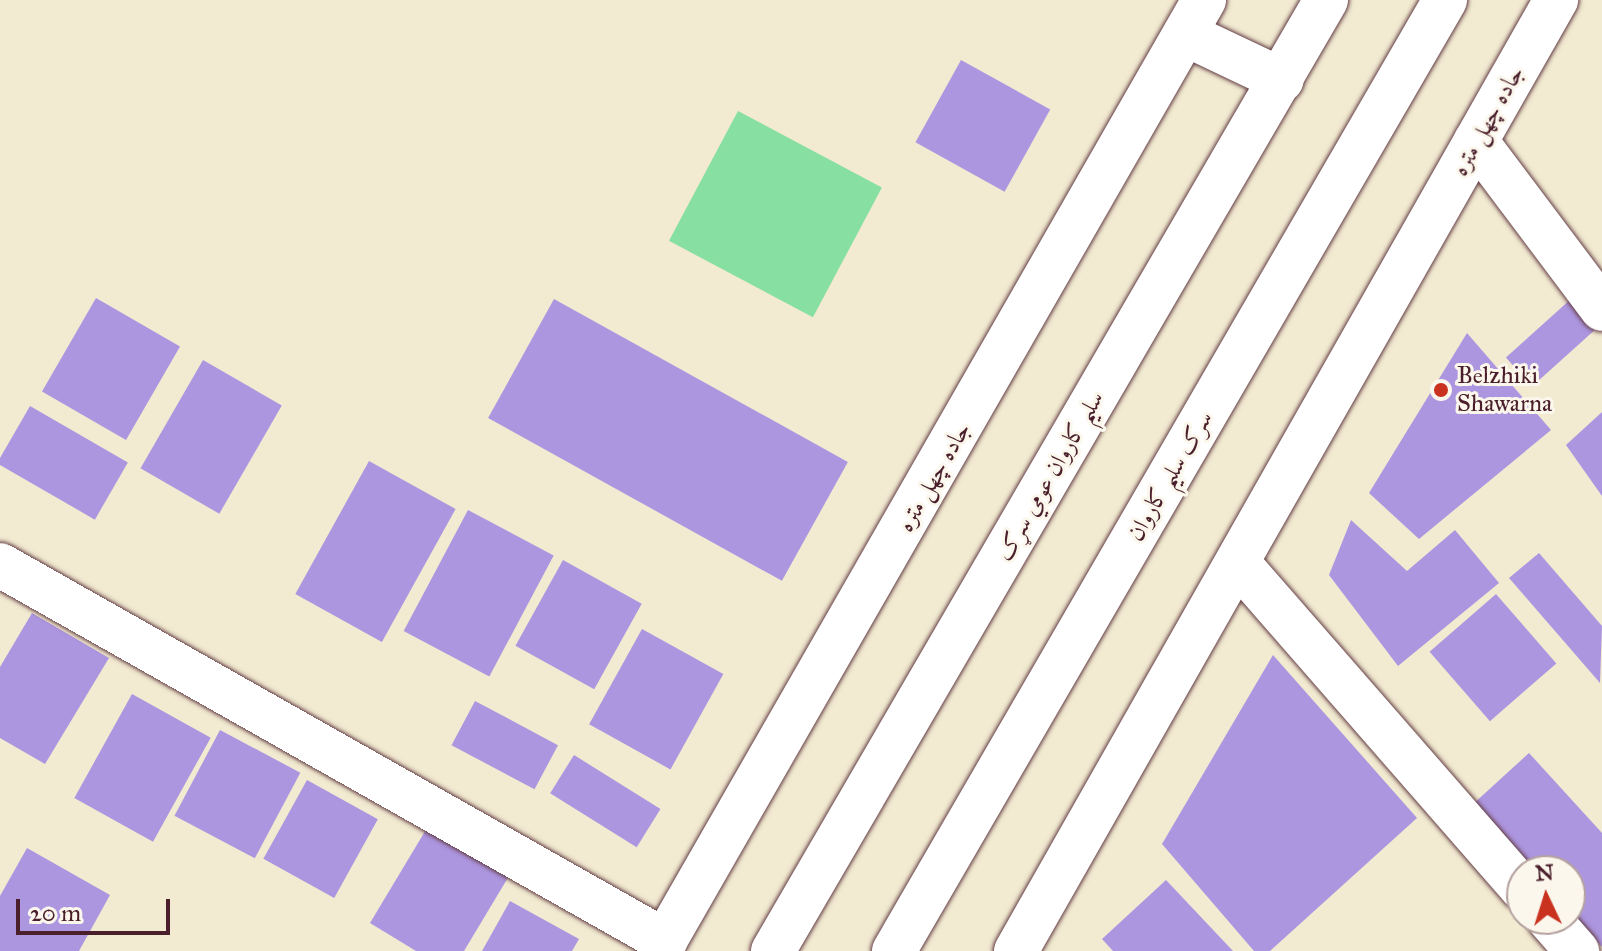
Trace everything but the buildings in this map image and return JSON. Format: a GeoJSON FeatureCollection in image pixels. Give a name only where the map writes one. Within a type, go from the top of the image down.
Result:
{"type":"FeatureCollection","features":[{"type":"Feature","properties":{"kind":"street","name":"سلیم کاروان عومي سړک"},"geometry":{"type":"LineString","coordinates":[[773,951],[1326,0]]}},
{"type":"Feature","properties":{"kind":"street","name":"سرک سلیم کاروان"},"geometry":{"type":"LineString","coordinates":[[894,951],[1445,0]]}},
{"type":"Feature","properties":{"kind":"street","name":"جاده چهل متره"},"geometry":{"type":"LineString","coordinates":[[1016,951],[1239,564],[1556,0]]}},
{"type":"Feature","properties":{"kind":"street"},"geometry":{"type":"LineString","coordinates":[[1194,17],[1282,80]]}},
{"type":"Feature","properties":{"kind":"street","name":"جاده چهل متره"},"geometry":{"type":"LineString","coordinates":[[662,946],[1194,17]]}},
{"type":"Feature","properties":{"kind":"street"},"geometry":{"type":"LineString","coordinates":[[1476,141],[1602,309]]}},
{"type":"Feature","properties":{"kind":"street"},"geometry":{"type":"LineString","coordinates":[[1239,564],[1506,870]]}},
{"type":"Feature","properties":{"kind":"street"},"geometry":{"type":"LineString","coordinates":[[0,565],[662,946]]}},
{"type":"Feature","properties":{"kind":"street"},"geometry":{"type":"LineString","coordinates":[[1563,935],[1577,951]]}},
{"type":"Feature","properties":{"kind":"green space"},"geometry":{"type":"Polygon","coordinates":[[[738,111],[882,188],[813,317],[669,241],[738,111]]]}},
{"type":"Feature","properties":{"kind":"place","name":"Belzhiki Shawarna"},"geometry":{"type":"Point","coordinates":[1441,390]}}]}
